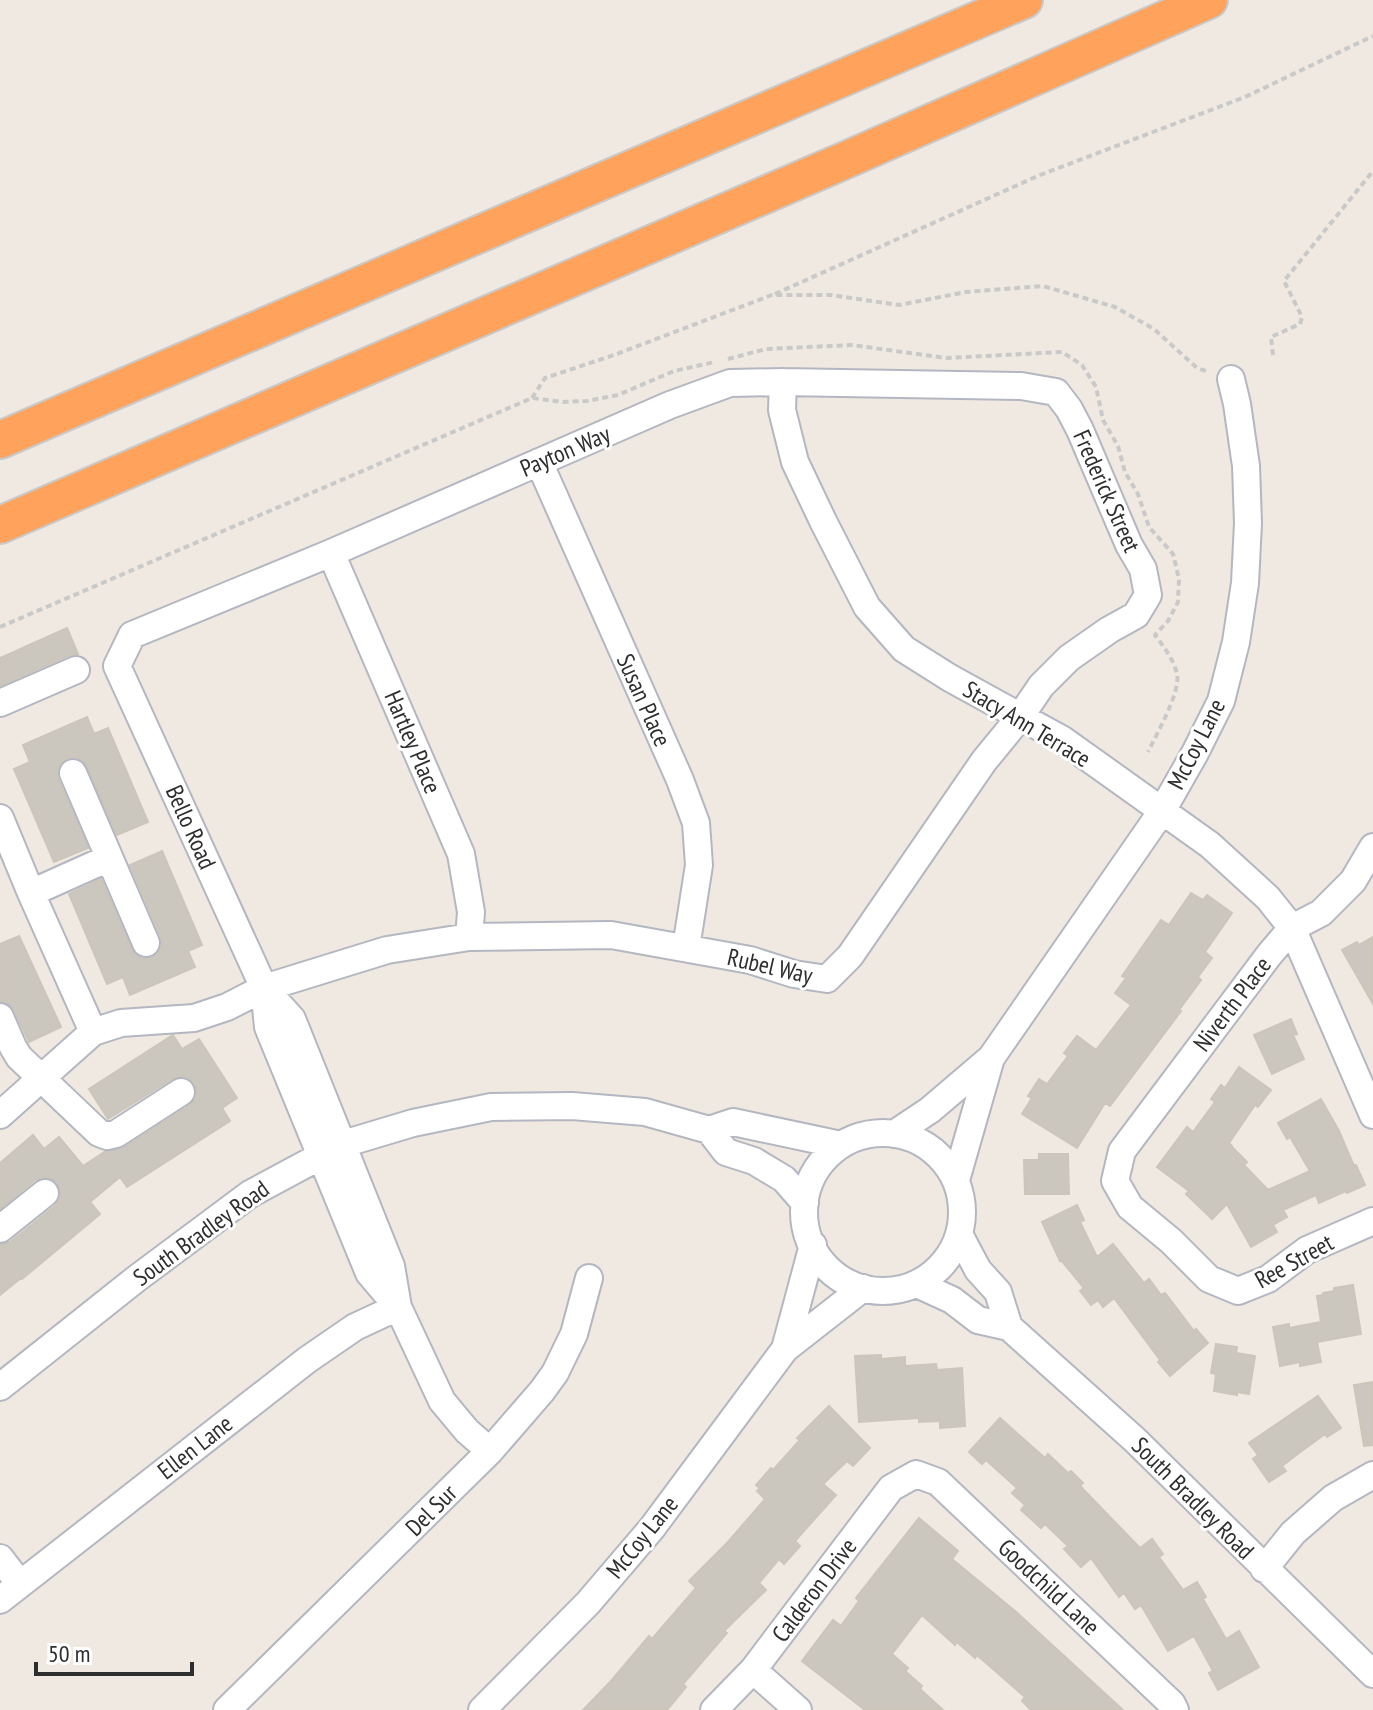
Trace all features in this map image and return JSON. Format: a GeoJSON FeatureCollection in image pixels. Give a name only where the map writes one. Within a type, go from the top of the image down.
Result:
{"type":"FeatureCollection","features":[{"type":"Feature","properties":{"kind":"highway"},"geometry":{"type":"LineString","coordinates":[[0,440],[1024,0]]}},
{"type":"Feature","properties":{"kind":"highway"},"geometry":{"type":"LineString","coordinates":[[0,525],[1209,0]]}},
{"type":"Feature","properties":{"kind":"street","name":"McCoy Lane"},"geometry":{"type":"LineString","coordinates":[[894,1134],[930,1110],[991,1058],[1162,811],[1221,701],[1236,642],[1245,583],[1248,523],[1246,466],[1231,379]]}},
{"type":"Feature","properties":{"kind":"street","name":"Stacy Ann Terrace"},"geometry":{"type":"LineString","coordinates":[[783,382],[782,410],[795,462],[867,607],[904,649],[1063,740],[1210,845],[1268,898],[1292,928],[1373,1115]]}},
{"type":"Feature","properties":{"kind":"street","name":"Payton Way"},"geometry":{"type":"LineString","coordinates":[[117,666],[132,635],[331,553],[670,405],[730,383],[1021,386],[1056,392]]}},
{"type":"Feature","properties":{"kind":"street","name":"Frederick Street"},"geometry":{"type":"LineString","coordinates":[[1056,392],[1080,430],[1129,545],[1143,569],[1148,595]]}},
{"type":"Feature","properties":{"kind":"street","name":"Susan Place"},"geometry":{"type":"LineString","coordinates":[[539,462],[680,780],[696,823],[699,865],[686,948]]}},
{"type":"Feature","properties":{"kind":"street","name":"Hartley Place"},"geometry":{"type":"LineString","coordinates":[[331,553],[461,854],[471,912],[469,937]]}},
{"type":"Feature","properties":{"kind":"street","name":"Rubel Way"},"geometry":{"type":"LineString","coordinates":[[93,1032],[121,1023],[194,1018],[227,1007],[264,988],[387,950],[469,937],[611,935],[750,960],[794,974],[827,979],[850,956],[984,761],[1041,686],[1069,658],[1136,615],[1148,595]]}},
{"type":"Feature","properties":{"kind":"street","name":"Bello Road"},"geometry":{"type":"LineString","coordinates":[[117,666],[264,988],[292,1019],[369,1273],[398,1307],[442,1401],[467,1431],[490,1451]]}},
{"type":"Feature","properties":{"kind":"street"},"geometry":{"type":"LineString","coordinates":[[0,703],[76,670]]}},
{"type":"Feature","properties":{"kind":"street"},"geometry":{"type":"LineString","coordinates":[[73,773],[146,943]]}},
{"type":"Feature","properties":{"kind":"street"},"geometry":{"type":"LineString","coordinates":[[0,818],[93,1032],[0,1115]]}},
{"type":"Feature","properties":{"kind":"street","name":"Niverth Place"},"geometry":{"type":"LineString","coordinates":[[1115,1181],[1122,1151],[1269,955],[1292,928],[1321,913],[1353,881],[1373,847]]}},
{"type":"Feature","properties":{"kind":"street"},"geometry":{"type":"LineString","coordinates":[[31,893],[109,858]]}},
{"type":"Feature","properties":{"kind":"street"},"geometry":{"type":"LineString","coordinates":[[0,1017],[19,1057],[99,1133],[107,1136],[116,1134],[181,1092]]}},
{"type":"Feature","properties":{"kind":"street","name":"McCoy Lane"},"geometry":{"type":"LineString","coordinates":[[956,1180],[991,1058]]}},
{"type":"Feature","properties":{"kind":"street","name":"South Bradley Road"},"geometry":{"type":"LineString","coordinates":[[0,1387],[250,1194],[332,1149],[413,1123],[491,1107],[572,1106],[645,1112],[709,1130],[733,1122],[841,1145]]}},
{"type":"Feature","properties":{"kind":"street","name":"South Bradley Road"},"geometry":{"type":"LineString","coordinates":[[709,1130],[726,1152],[754,1161],[784,1179],[805,1203]]}},
{"type":"Feature","properties":{"kind":"street"},"geometry":{"type":"LineString","coordinates":[[876,1133],[894,1134],[913,1139],[931,1149],[945,1163],[956,1180],[962,1216],[953,1250],[931,1275],[917,1284],[897,1290],[875,1291],[855,1286],[836,1276],[817,1255],[806,1231],[805,1203],[816,1170],[841,1145],[876,1133]]}},
{"type":"Feature","properties":{"kind":"street","name":"Ree Street"},"geometry":{"type":"LineString","coordinates":[[1115,1181],[1130,1207],[1171,1241],[1209,1279],[1238,1291],[1268,1279],[1307,1250],[1373,1221]]}},
{"type":"Feature","properties":{"kind":"street"},"geometry":{"type":"LineString","coordinates":[[0,1229],[45,1193]]}},
{"type":"Feature","properties":{"kind":"street","name":"South Bradley Road"},"geometry":{"type":"LineString","coordinates":[[959,1234],[978,1270],[998,1292],[1009,1327]]}},
{"type":"Feature","properties":{"kind":"street","name":"McCoy Lane"},"geometry":{"type":"LineString","coordinates":[[785,1349],[813,1245]]}},
{"type":"Feature","properties":{"kind":"street","name":"Del Sur"},"geometry":{"type":"LineString","coordinates":[[227,1710],[490,1451],[542,1391],[555,1373],[574,1334],[589,1278]]}},
{"type":"Feature","properties":{"kind":"street","name":"South Bradley Road"},"geometry":{"type":"LineString","coordinates":[[917,1284],[952,1300],[978,1320],[1009,1327],[1135,1440],[1373,1674]]}},
{"type":"Feature","properties":{"kind":"street","name":"McCoy Lane"},"geometry":{"type":"LineString","coordinates":[[482,1710],[588,1603],[652,1528],[785,1349],[863,1288]]}},
{"type":"Feature","properties":{"kind":"street","name":"Ellen Lane"},"geometry":{"type":"LineString","coordinates":[[5,1595],[307,1360],[355,1327],[398,1307]]}},
{"type":"Feature","properties":{"kind":"street","name":"Calderon Drive"},"geometry":{"type":"LineString","coordinates":[[714,1710],[753,1670],[891,1488],[916,1474]]}},
{"type":"Feature","properties":{"kind":"street","name":"Goodchild Lane"},"geometry":{"type":"LineString","coordinates":[[916,1474],[938,1482],[1175,1710]]}},
{"type":"Feature","properties":{"kind":"street"},"geometry":{"type":"LineString","coordinates":[[1264,1569],[1293,1533],[1333,1498],[1373,1475]]}},
{"type":"Feature","properties":{"kind":"street"},"geometry":{"type":"LineString","coordinates":[[0,1558],[5,1595]]}},
{"type":"Feature","properties":{"kind":"street"},"geometry":{"type":"LineString","coordinates":[[753,1670],[798,1710]]}},
{"type":"Feature","properties":{"kind":"path"},"geometry":{"type":"LineString","coordinates":[[532,398],[545,378],[772,295],[1040,175],[1245,97],[1373,36]]}},
{"type":"Feature","properties":{"kind":"path"},"geometry":{"type":"LineString","coordinates":[[1273,355],[1271,337],[1300,324],[1302,317],[1284,281],[1373,171]]}},
{"type":"Feature","properties":{"kind":"path"},"geometry":{"type":"LineString","coordinates":[[772,295],[831,295],[899,305],[966,292],[1043,286],[1115,307],[1154,329],[1197,368],[1231,379]]}},
{"type":"Feature","properties":{"kind":"path"},"geometry":{"type":"LineString","coordinates":[[0,627],[532,398],[575,401],[618,395],[674,371],[766,349],[852,345],[946,358],[1062,352],[1082,365],[1096,387],[1103,420],[1118,446],[1125,472],[1138,494],[1149,527],[1173,554],[1179,579],[1178,602],[1168,621],[1155,635],[1166,650],[1178,677],[1172,701],[1148,752]]}},
{"type":"Feature","properties":{"kind":"building"},"geometry":{"type":"Polygon","coordinates":[[[67,628],[78,654],[0,686],[0,658],[67,628]]]}},
{"type":"Feature","properties":{"kind":"building"},"geometry":{"type":"Polygon","coordinates":[[[87,717],[94,734],[108,728],[148,822],[117,835],[87,766],[76,757],[67,758],[57,770],[58,779],[88,848],[54,862],[14,769],[30,762],[23,745],[87,717]]]}},
{"type":"Feature","properties":{"kind":"building"},"geometry":{"type":"Polygon","coordinates":[[[162,851],[202,945],[188,951],[195,967],[130,995],[123,977],[107,984],[69,894],[101,879],[132,950],[143,959],[153,957],[162,946],[161,937],[130,865],[162,851]]]}},
{"type":"Feature","properties":{"kind":"building"},"geometry":{"type":"Polygon","coordinates":[[[1191,893],[1203,900],[1207,895],[1232,913],[1205,952],[1212,958],[1198,977],[1201,980],[1181,1011],[1110,1106],[1105,1103],[1077,1148],[1022,1114],[1032,1098],[1028,1096],[1039,1079],[1047,1084],[1068,1056],[1064,1053],[1077,1036],[1096,1050],[1131,1005],[1115,993],[1126,978],[1122,976],[1161,920],[1169,925],[1191,893]]]}},
{"type":"Feature","properties":{"kind":"building"},"geometry":{"type":"Polygon","coordinates":[[[19,936],[61,1027],[29,1042],[14,1010],[0,1001],[0,944],[19,936]]]}},
{"type":"Feature","properties":{"kind":"building"},"geometry":{"type":"Polygon","coordinates":[[[1373,937],[1373,1004],[1342,950],[1373,937]]]}},
{"type":"Feature","properties":{"kind":"building"},"geometry":{"type":"Polygon","coordinates":[[[1291,1019],[1297,1034],[1293,1035],[1304,1059],[1272,1074],[1254,1035],[1291,1019]]]}},
{"type":"Feature","properties":{"kind":"building"},"geometry":{"type":"Polygon","coordinates":[[[173,1035],[182,1049],[199,1039],[237,1098],[222,1108],[230,1121],[127,1187],[120,1177],[90,1202],[100,1214],[0,1295],[0,1245],[10,1242],[55,1206],[60,1200],[61,1191],[57,1182],[42,1177],[0,1209],[0,1163],[33,1135],[44,1149],[59,1137],[83,1166],[106,1151],[125,1147],[190,1105],[196,1099],[197,1090],[189,1078],[181,1076],[108,1119],[89,1089],[173,1035]]]}},
{"type":"Feature","properties":{"kind":"building"},"geometry":{"type":"Polygon","coordinates":[[[1239,1067],[1271,1090],[1258,1107],[1255,1105],[1229,1143],[1232,1146],[1229,1150],[1233,1148],[1247,1162],[1244,1165],[1268,1190],[1310,1171],[1278,1123],[1321,1099],[1365,1185],[1319,1203],[1316,1195],[1283,1210],[1287,1217],[1273,1225],[1277,1232],[1251,1247],[1227,1204],[1212,1219],[1186,1194],[1189,1191],[1157,1167],[1187,1127],[1193,1132],[1215,1102],[1211,1099],[1221,1085],[1225,1088],[1239,1067]]]}},
{"type":"Feature","properties":{"kind":"building"},"geometry":{"type":"Polygon","coordinates":[[[1039,1154],[1068,1154],[1069,1194],[1025,1194],[1024,1160],[1039,1160],[1039,1154]]]}},
{"type":"Feature","properties":{"kind":"building"},"geometry":{"type":"Polygon","coordinates":[[[1077,1205],[1084,1220],[1080,1222],[1097,1257],[1113,1244],[1144,1283],[1149,1279],[1161,1295],[1165,1293],[1194,1331],[1196,1329],[1208,1343],[1170,1376],[1114,1298],[1103,1307],[1098,1300],[1091,1305],[1080,1291],[1084,1288],[1060,1261],[1042,1222],[1077,1205]]]}},
{"type":"Feature","properties":{"kind":"building"},"geometry":{"type":"Polygon","coordinates":[[[1353,1285],[1361,1334],[1317,1342],[1321,1362],[1280,1366],[1273,1327],[1289,1324],[1289,1328],[1321,1322],[1317,1296],[1334,1291],[1334,1288],[1353,1285]]]}},
{"type":"Feature","properties":{"kind":"building"},"geometry":{"type":"Polygon","coordinates":[[[1216,1344],[1237,1347],[1236,1353],[1255,1356],[1249,1394],[1214,1391],[1216,1374],[1211,1373],[1216,1344]]]}},
{"type":"Feature","properties":{"kind":"building"},"geometry":{"type":"Polygon","coordinates":[[[881,1355],[881,1359],[905,1357],[905,1366],[936,1364],[937,1370],[962,1368],[965,1426],[940,1428],[940,1421],[919,1422],[919,1418],[859,1422],[855,1356],[881,1355]]]}},
{"type":"Feature","properties":{"kind":"building"},"geometry":{"type":"Polygon","coordinates":[[[1373,1382],[1373,1445],[1364,1446],[1354,1385],[1373,1382]]]}},
{"type":"Feature","properties":{"kind":"building"},"geometry":{"type":"Polygon","coordinates":[[[1318,1396],[1341,1428],[1327,1437],[1325,1434],[1299,1453],[1282,1466],[1286,1471],[1269,1482],[1253,1459],[1258,1455],[1249,1443],[1318,1396]]]}},
{"type":"Feature","properties":{"kind":"building"},"geometry":{"type":"Polygon","coordinates":[[[829,1406],[870,1448],[853,1466],[847,1461],[823,1484],[836,1495],[795,1541],[800,1546],[784,1564],[779,1559],[759,1583],[766,1590],[724,1631],[727,1633],[683,1684],[686,1687],[667,1710],[583,1710],[696,1588],[689,1581],[765,1499],[757,1491],[760,1488],[756,1485],[829,1406]]]}},
{"type":"Feature","properties":{"kind":"building"},"geometry":{"type":"Polygon","coordinates":[[[1000,1418],[1045,1458],[1048,1454],[1068,1473],[1071,1471],[1083,1483],[1080,1486],[1140,1548],[1152,1539],[1163,1554],[1159,1557],[1183,1590],[1197,1582],[1226,1639],[1239,1631],[1259,1667],[1218,1690],[1209,1673],[1213,1671],[1194,1636],[1168,1651],[1141,1605],[1135,1609],[1124,1593],[1119,1597],[1091,1558],[1081,1567],[1064,1549],[1068,1546],[1045,1524],[1041,1528],[1021,1510],[1025,1505],[1012,1493],[1017,1488],[986,1460],[982,1464],[969,1452],[1000,1418]]]}},
{"type":"Feature","properties":{"kind":"building"},"geometry":{"type":"Polygon","coordinates":[[[919,1518],[958,1551],[952,1559],[1015,1611],[1123,1710],[1031,1710],[1022,1701],[1025,1697],[977,1655],[975,1658],[957,1642],[955,1645],[922,1615],[892,1654],[908,1668],[905,1671],[922,1686],[920,1689],[943,1710],[865,1710],[802,1661],[833,1620],[841,1626],[859,1601],[856,1598],[919,1518]]]}}]}
